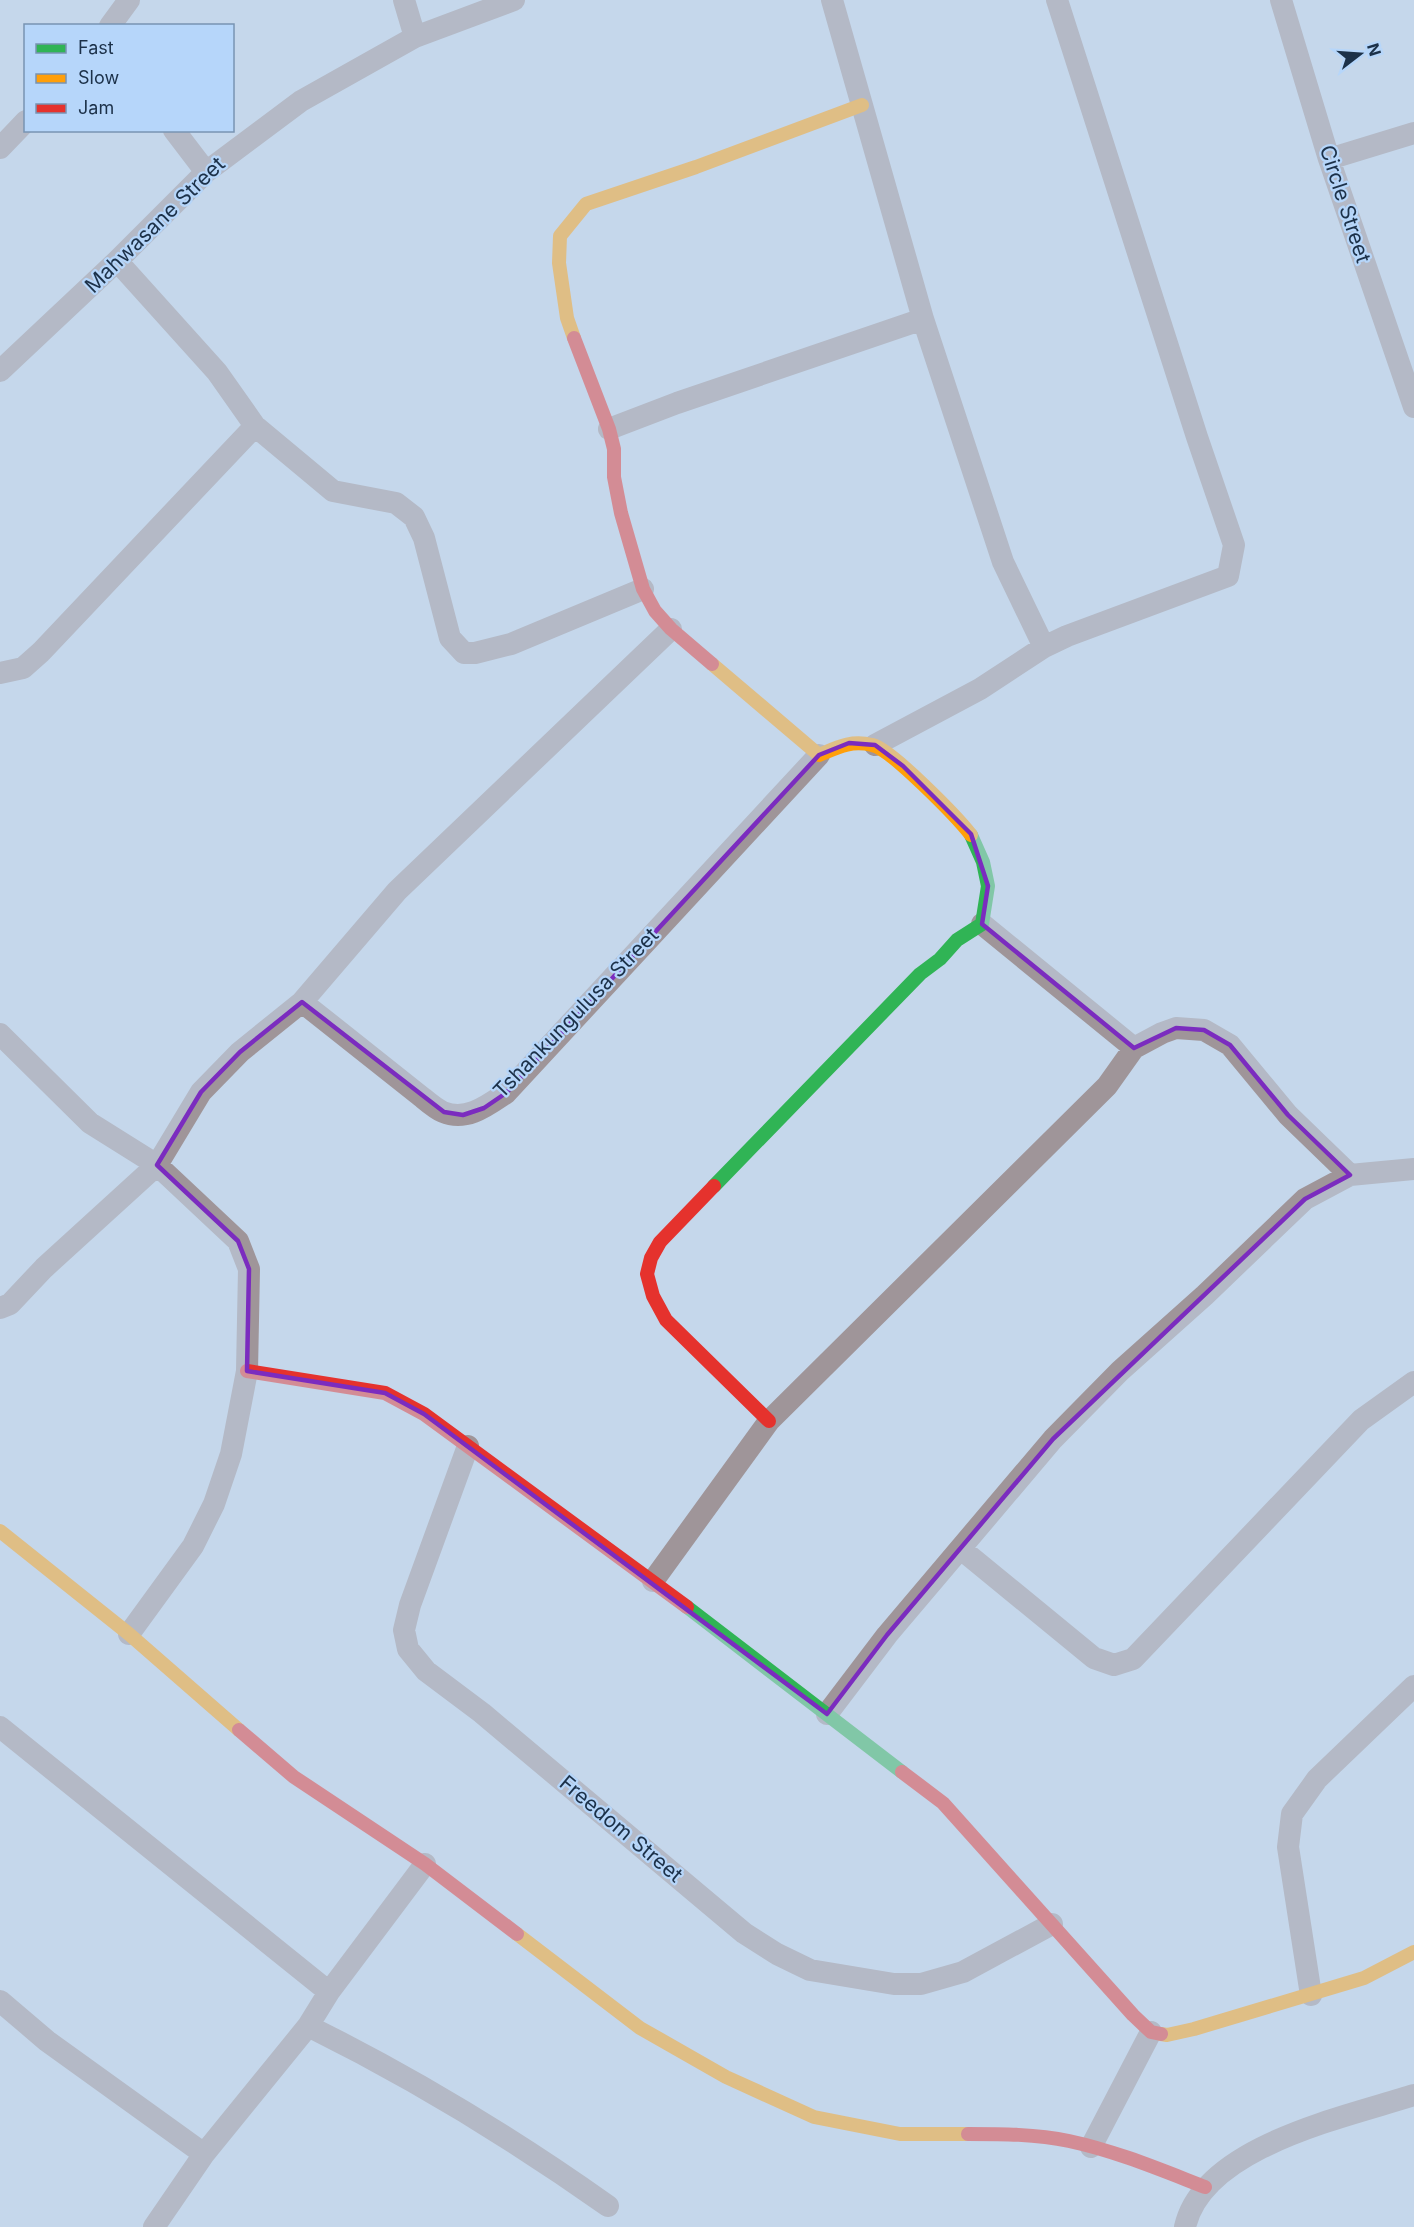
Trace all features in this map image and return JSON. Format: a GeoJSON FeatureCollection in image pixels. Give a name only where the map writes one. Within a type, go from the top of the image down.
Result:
{"type":"FeatureCollection","features":[{"type":"Feature","properties":{"kind":"street"},"geometry":{"type":"LineString","coordinates":[[111,24],[129,0]]}},
{"type":"Feature","properties":{"kind":"street"},"geometry":{"type":"LineString","coordinates":[[405,0],[415,37]]}},
{"type":"Feature","properties":{"kind":"street","name":"Mahwasane Street"},"geometry":{"type":"LineString","coordinates":[[0,371],[117,261],[206,172],[301,101],[415,37],[514,0]]}},
{"type":"Feature","properties":{"kind":"street"},"geometry":{"type":"LineString","coordinates":[[832,0],[923,319],[1003,562],[1044,647]]}},
{"type":"Feature","properties":{"kind":"street"},"geometry":{"type":"LineString","coordinates":[[875,745],[980,688],[1044,647],[1067,636],[1228,576],[1234,545],[1193,426],[1057,0]]}},
{"type":"Feature","properties":{"kind":"street","name":"Circle Street"},"geometry":{"type":"LineString","coordinates":[[1281,0],[1329,159],[1414,407]]}},
{"type":"Feature","properties":{"kind":"street"},"geometry":{"type":"LineString","coordinates":[[768,1421],[666,1320],[654,1296],[647,1274],[651,1258],[660,1242],[920,974],[940,959],[957,940],[982,924],[988,886],[983,861],[971,834],[903,766],[875,745],[849,743],[819,755],[671,629],[655,611],[643,589],[621,513],[614,477],[614,449],[609,429],[567,318],[559,263],[560,236],[586,204],[696,167],[862,105]]}},
{"type":"Feature","properties":{"kind":"street"},"geometry":{"type":"LineString","coordinates":[[0,148],[24,123]]}},
{"type":"Feature","properties":{"kind":"street"},"geometry":{"type":"LineString","coordinates":[[176,132],[206,172]]}},
{"type":"Feature","properties":{"kind":"street"},"geometry":{"type":"LineString","coordinates":[[1329,159],[1414,133]]}},
{"type":"Feature","properties":{"kind":"street"},"geometry":{"type":"LineString","coordinates":[[117,261],[217,372],[255,426],[333,491],[396,503],[414,517],[424,538],[450,638],[465,654],[511,644],[643,589]]}},
{"type":"Feature","properties":{"kind":"street"},"geometry":{"type":"LineString","coordinates":[[609,429],[923,319]]}},
{"type":"Feature","properties":{"kind":"street"},"geometry":{"type":"LineString","coordinates":[[0,673],[23,668],[41,652],[255,426]]}},
{"type":"Feature","properties":{"kind":"street"},"geometry":{"type":"LineString","coordinates":[[0,1308],[10,1304],[44,1268],[157,1165],[201,1092],[240,1052],[302,1002],[397,891],[671,629]]}},
{"type":"Feature","properties":{"kind":"street","name":"Tshankungulusa Street"},"geometry":{"type":"LineString","coordinates":[[302,1002],[444,1112],[463,1115],[484,1108],[506,1093],[819,755]]}},
{"type":"Feature","properties":{"kind":"street"},"geometry":{"type":"LineString","coordinates":[[982,924],[1134,1048]]}},
{"type":"Feature","properties":{"kind":"street"},"geometry":{"type":"LineString","coordinates":[[653,1581],[768,1421],[1107,1086],[1134,1048],[1176,1028],[1204,1030],[1230,1046],[1288,1115],[1350,1175]]}},
{"type":"Feature","properties":{"kind":"street"},"geometry":{"type":"LineString","coordinates":[[0,1034],[90,1123],[157,1165],[238,1241],[249,1269],[247,1371],[231,1454],[214,1504],[193,1546],[129,1634]]}},
{"type":"Feature","properties":{"kind":"street"},"geometry":{"type":"LineString","coordinates":[[827,1714],[887,1635],[1053,1438],[1120,1371],[1205,1295],[1305,1199],[1350,1175],[1414,1169]]}},
{"type":"Feature","properties":{"kind":"street"},"geometry":{"type":"LineString","coordinates":[[247,1371],[385,1393],[424,1414],[653,1581],[943,1803],[1133,2015],[1151,2032],[1167,2035],[1194,2029],[1311,1995],[1364,1978],[1414,1952]]}},
{"type":"Feature","properties":{"kind":"street"},"geometry":{"type":"LineString","coordinates":[[961,1549],[1094,1658],[1114,1665],[1133,1659],[1361,1420],[1414,1382]]}},
{"type":"Feature","properties":{"kind":"street","name":"Freedom Street"},"geometry":{"type":"LineString","coordinates":[[468,1446],[410,1605],[404,1630],[408,1649],[426,1671],[491,1720],[744,1933],[777,1954],[810,1970],[894,1984],[921,1984],[963,1972],[1052,1924]]}},
{"type":"Feature","properties":{"kind":"street"},"geometry":{"type":"LineString","coordinates":[[0,1531],[129,1634],[294,1777],[425,1864],[640,2028],[726,2077],[814,2116],[900,2134],[1009,2134],[1069,2141],[1133,2159],[1205,2187]]}},
{"type":"Feature","properties":{"kind":"street"},"geometry":{"type":"LineString","coordinates":[[1311,1995],[1288,1847],[1292,1814],[1317,1779],[1414,1686]]}},
{"type":"Feature","properties":{"kind":"street"},"geometry":{"type":"LineString","coordinates":[[0,1727],[329,1992]]}},
{"type":"Feature","properties":{"kind":"street"},"geometry":{"type":"LineString","coordinates":[[154,2227],[204,2154],[308,2026],[329,1992],[425,1864]]}},
{"type":"Feature","properties":{"kind":"street"},"geometry":{"type":"LineString","coordinates":[[0,2001],[47,2041],[204,2154]]}},
{"type":"Feature","properties":{"kind":"street"},"geometry":{"type":"LineString","coordinates":[[308,2026],[384,2064],[451,2102],[541,2158],[608,2206]]}},
{"type":"Feature","properties":{"kind":"street"},"geometry":{"type":"LineString","coordinates":[[1090,2147],[1151,2032]]}},
{"type":"Feature","properties":{"kind":"street"},"geometry":{"type":"LineString","coordinates":[[1185,2227],[1205,2187],[1224,2169],[1254,2150],[1310,2128],[1414,2095]]}},
{"type":"Feature","properties":{"kind":"highlighted area"},"geometry":{"type":"Polygon","coordinates":[[[849,743],[875,745],[903,766],[971,834],[988,886],[982,924],[1134,1048],[1176,1028],[1204,1030],[1230,1045],[1288,1115],[1350,1175],[1305,1199],[1053,1439],[887,1635],[827,1714],[424,1414],[385,1393],[247,1371],[249,1269],[238,1241],[157,1165],[201,1092],[240,1052],[302,1002],[444,1112],[463,1115],[484,1108],[506,1093],[819,755],[849,743]]]}},
{"type":"Feature","properties":{"kind":"traffic: fast"},"geometry":{"type":"LineString","coordinates":[[714,1186],[920,974],[940,959],[957,940],[982,924],[988,886],[983,862],[971,835]]}},
{"type":"Feature","properties":{"kind":"traffic: fast"},"geometry":{"type":"LineString","coordinates":[[687,1607],[902,1772]]}},
{"type":"Feature","properties":{"kind":"traffic: slow"},"geometry":{"type":"LineString","coordinates":[[574,338],[567,318],[559,263],[560,236],[586,204],[696,167],[862,105]]}},
{"type":"Feature","properties":{"kind":"traffic: slow"},"geometry":{"type":"LineString","coordinates":[[712,664],[819,755],[851,744],[872,745],[881,749],[923,785],[971,835]]}},
{"type":"Feature","properties":{"kind":"traffic: slow"},"geometry":{"type":"LineString","coordinates":[[0,1531],[129,1634],[239,1730]]}},
{"type":"Feature","properties":{"kind":"traffic: slow"},"geometry":{"type":"LineString","coordinates":[[517,1934],[640,2028],[726,2077],[814,2117],[900,2134],[968,2134]]}},
{"type":"Feature","properties":{"kind":"traffic: slow"},"geometry":{"type":"LineString","coordinates":[[1161,2034],[1167,2035],[1194,2029],[1364,1978],[1414,1952]]}},
{"type":"Feature","properties":{"kind":"traffic: jam"},"geometry":{"type":"LineString","coordinates":[[574,338],[609,429],[614,449],[614,477],[621,513],[643,589],[655,611],[671,629],[712,664]]}},
{"type":"Feature","properties":{"kind":"traffic: jam"},"geometry":{"type":"LineString","coordinates":[[714,1186],[660,1242],[651,1258],[647,1274],[653,1296],[666,1320],[769,1421]]}},
{"type":"Feature","properties":{"kind":"traffic: jam"},"geometry":{"type":"LineString","coordinates":[[247,1371],[385,1393],[424,1414],[687,1607]]}},
{"type":"Feature","properties":{"kind":"traffic: jam"},"geometry":{"type":"LineString","coordinates":[[239,1730],[294,1777],[425,1864],[517,1934]]}},
{"type":"Feature","properties":{"kind":"traffic: jam"},"geometry":{"type":"LineString","coordinates":[[902,1772],[943,1803],[1133,2015],[1151,2032],[1161,2034]]}},
{"type":"Feature","properties":{"kind":"traffic: jam"},"geometry":{"type":"LineString","coordinates":[[968,2134],[1031,2136],[1087,2145],[1121,2155],[1205,2187]]}}]}
